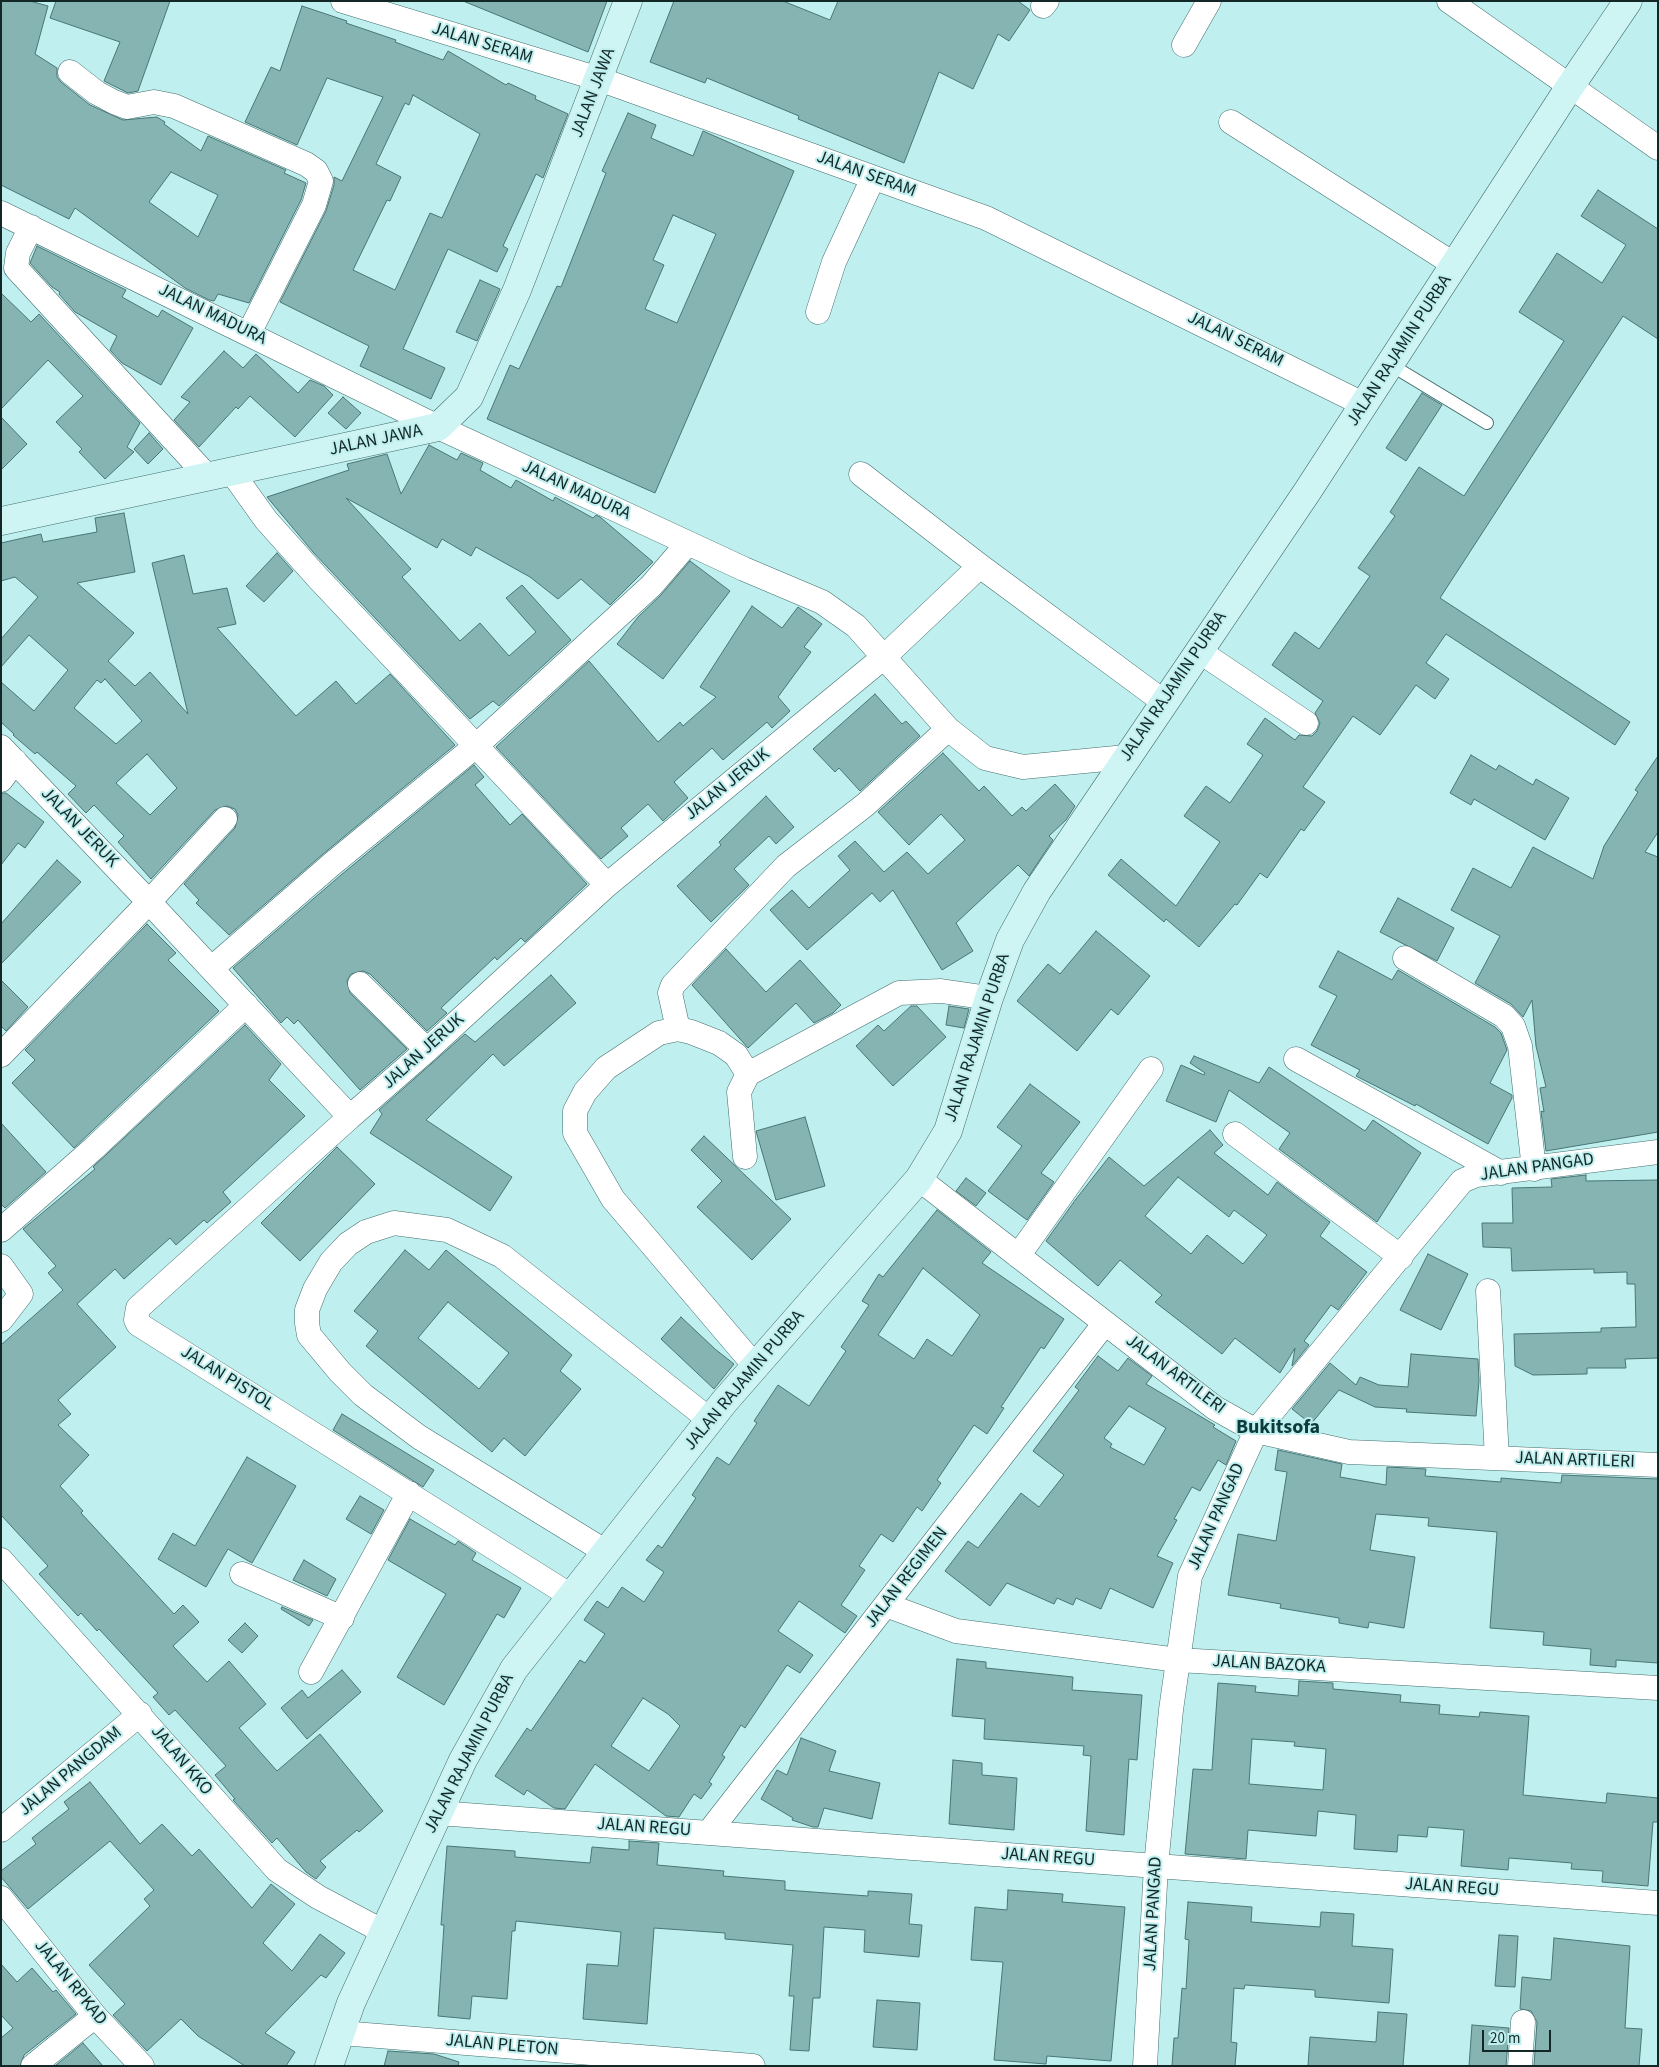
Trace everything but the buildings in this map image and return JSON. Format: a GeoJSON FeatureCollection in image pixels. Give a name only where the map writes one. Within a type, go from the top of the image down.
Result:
{"type":"FeatureCollection","features":[{"type":"Feature","properties":{"kind":"street","name":"JALAN SERAM"},"geometry":{"type":"LineString","coordinates":[[343,1],[599,79],[986,218],[1365,405]]}},
{"type":"Feature","properties":{"kind":"street","name":"JALAN JAWA"},"geometry":{"type":"LineString","coordinates":[[1,521],[438,427],[469,397],[517,290],[628,1]]}},
{"type":"Feature","properties":{"kind":"street"},"geometry":{"type":"LineString","coordinates":[[1184,45],[1209,1]]}},
{"type":"Feature","properties":{"kind":"street"},"geometry":{"type":"LineString","coordinates":[[1449,1],[1569,88],[1658,148]]}},
{"type":"Feature","properties":{"kind":"street","name":"JALAN RAJAMIN PURBA"},"geometry":{"type":"LineString","coordinates":[[329,2066],[351,2003],[462,1760],[514,1669],[710,1420],[918,1179],[948,1131],[989,998],[1010,940],[1037,891],[1365,405],[1569,88],[1628,1]]}},
{"type":"Feature","properties":{"kind":"street"},"geometry":{"type":"LineString","coordinates":[[70,72],[97,93],[126,107],[154,102],[174,106],[306,164],[316,171],[322,181],[314,205],[249,333]]}},
{"type":"Feature","properties":{"kind":"street"},"geometry":{"type":"LineString","coordinates":[[1231,122],[1455,265]]}},
{"type":"Feature","properties":{"kind":"street"},"geometry":{"type":"LineString","coordinates":[[818,312],[834,262],[873,178]]}},
{"type":"Feature","properties":{"kind":"street","name":"JALAN MADURA"},"geometry":{"type":"LineString","coordinates":[[1,212],[438,427],[688,543],[822,602],[856,626],[948,729],[986,758],[1023,767],[1126,757]]}},
{"type":"Feature","properties":{"kind":"street"},"geometry":{"type":"LineString","coordinates":[[32,227],[18,252],[16,268],[266,520],[317,577],[607,885]]}},
{"type":"Feature","properties":{"kind":"street"},"geometry":{"type":"LineString","coordinates":[[861,474],[980,566],[1164,702]]}},
{"type":"Feature","properties":{"kind":"street"},"geometry":{"type":"LineString","coordinates":[[212,968],[332,864],[477,745],[651,586],[688,543]]}},
{"type":"Feature","properties":{"kind":"street","name":"JALAN JERUK"},"geometry":{"type":"LineString","coordinates":[[8,754],[212,968],[350,1117],[427,1050],[607,885],[884,657],[980,566]]}},
{"type":"Feature","properties":{"kind":"street"},"geometry":{"type":"LineString","coordinates":[[1199,651],[1306,723]]}},
{"type":"Feature","properties":{"kind":"street"},"geometry":{"type":"LineString","coordinates":[[678,1029],[670,993],[673,985],[786,866],[865,805],[948,729]]}},
{"type":"Feature","properties":{"kind":"street"},"geometry":{"type":"LineString","coordinates":[[1,780],[8,754]]}},
{"type":"Feature","properties":{"kind":"street"},"geometry":{"type":"LineString","coordinates":[[1,1055],[149,902],[225,819]]}},
{"type":"Feature","properties":{"kind":"street"},"geometry":{"type":"LineString","coordinates":[[1405,958],[1504,1016],[1513,1026],[1520,1046],[1534,1169]]}},
{"type":"Feature","properties":{"kind":"street"},"geometry":{"type":"LineString","coordinates":[[360,984],[427,1050]]}},
{"type":"Feature","properties":{"kind":"street"},"geometry":{"type":"LineString","coordinates":[[745,1158],[739,1092],[748,1074],[899,993],[941,991],[989,998]]}},
{"type":"Feature","properties":{"kind":"street"},"geometry":{"type":"LineString","coordinates":[[1,1230],[93,1148],[246,1005]]}},
{"type":"Feature","properties":{"kind":"street"},"geometry":{"type":"LineString","coordinates":[[748,1074],[736,1055],[719,1043],[678,1029],[659,1033],[606,1068],[585,1092],[575,1111],[575,1134],[613,1199],[755,1366]]}},
{"type":"Feature","properties":{"kind":"street"},"geometry":{"type":"LineString","coordinates":[[1296,1059],[1501,1174]]}},
{"type":"Feature","properties":{"kind":"street"},"geometry":{"type":"LineString","coordinates":[[1018,1256],[1151,1069]]}},
{"type":"Feature","properties":{"kind":"street","name":"JALAN PISTOL"},"geometry":{"type":"LineString","coordinates":[[350,1117],[138,1308],[136,1317],[138,1324],[410,1493],[571,1596]]}},
{"type":"Feature","properties":{"kind":"street"},"geometry":{"type":"LineString","coordinates":[[1235,1134],[1402,1257]]}},
{"type":"Feature","properties":{"kind":"street","name":"JALAN PANGAD"},"geometry":{"type":"LineString","coordinates":[[1145,2066],[1156,1866],[1170,1710],[1190,1576],[1256,1431],[1402,1257],[1462,1181],[1476,1175],[1501,1174],[1658,1152]]}},
{"type":"Feature","properties":{"kind":"street","name":"JALAN ARTILERI"},"geometry":{"type":"LineString","coordinates":[[918,1179],[1215,1408],[1256,1431],[1349,1452],[1658,1464]]}},
{"type":"Feature","properties":{"kind":"street"},"geometry":{"type":"LineString","coordinates":[[606,1552],[419,1436],[363,1395],[340,1372],[309,1335],[307,1323],[307,1310],[315,1289],[331,1262],[348,1244],[366,1232],[394,1223],[447,1230],[502,1256],[710,1420]]}},
{"type":"Feature","properties":{"kind":"street"},"geometry":{"type":"LineString","coordinates":[[1,1266],[21,1294],[1,1320]]}},
{"type":"Feature","properties":{"kind":"street"},"geometry":{"type":"LineString","coordinates":[[1488,1291],[1497,1458]]}},
{"type":"Feature","properties":{"kind":"street","name":"JALAN REGIMEN"},"geometry":{"type":"LineString","coordinates":[[709,1832],[1105,1323]]}},
{"type":"Feature","properties":{"kind":"street"},"geometry":{"type":"LineString","coordinates":[[312,1672],[410,1493]]}},
{"type":"Feature","properties":{"kind":"street","name":"JALAN KKO"},"geometry":{"type":"LineString","coordinates":[[1,1560],[140,1714],[234,1824],[277,1870],[318,1897],[384,1932]]}},
{"type":"Feature","properties":{"kind":"street"},"geometry":{"type":"LineString","coordinates":[[242,1574],[342,1618]]}},
{"type":"Feature","properties":{"kind":"street","name":"JALAN BAZOKA"},"geometry":{"type":"LineString","coordinates":[[886,1604],[956,1632],[1178,1660],[1658,1688]]}},
{"type":"Feature","properties":{"kind":"street","name":"JALAN PANGDAM"},"geometry":{"type":"LineString","coordinates":[[1,1830],[140,1714]]}},
{"type":"Feature","properties":{"kind":"street","name":"JALAN REGU"},"geometry":{"type":"LineString","coordinates":[[438,1813],[1658,1903]]}},
{"type":"Feature","properties":{"kind":"street","name":"JALAN RPKAD"},"geometry":{"type":"LineString","coordinates":[[1,1898],[95,2016],[142,2066]]}},
{"type":"Feature","properties":{"kind":"street"},"geometry":{"type":"LineString","coordinates":[[33,2066],[95,2016]]}},
{"type":"Feature","properties":{"kind":"street"},"geometry":{"type":"LineString","coordinates":[[1520,2066],[1523,2022]]}},
{"type":"Feature","properties":{"kind":"street","name":"JALAN PLETON"},"geometry":{"type":"LineString","coordinates":[[341,2032],[753,2066]]}},
{"type":"Feature","properties":{"kind":"lane"},"geometry":{"type":"LineString","coordinates":[[1391,365],[1487,424]]}},
{"type":"Feature","properties":{"kind":"district","name":"Bukitsofa"},"geometry":{"type":"Point","coordinates":[1278,1429]}}]}
